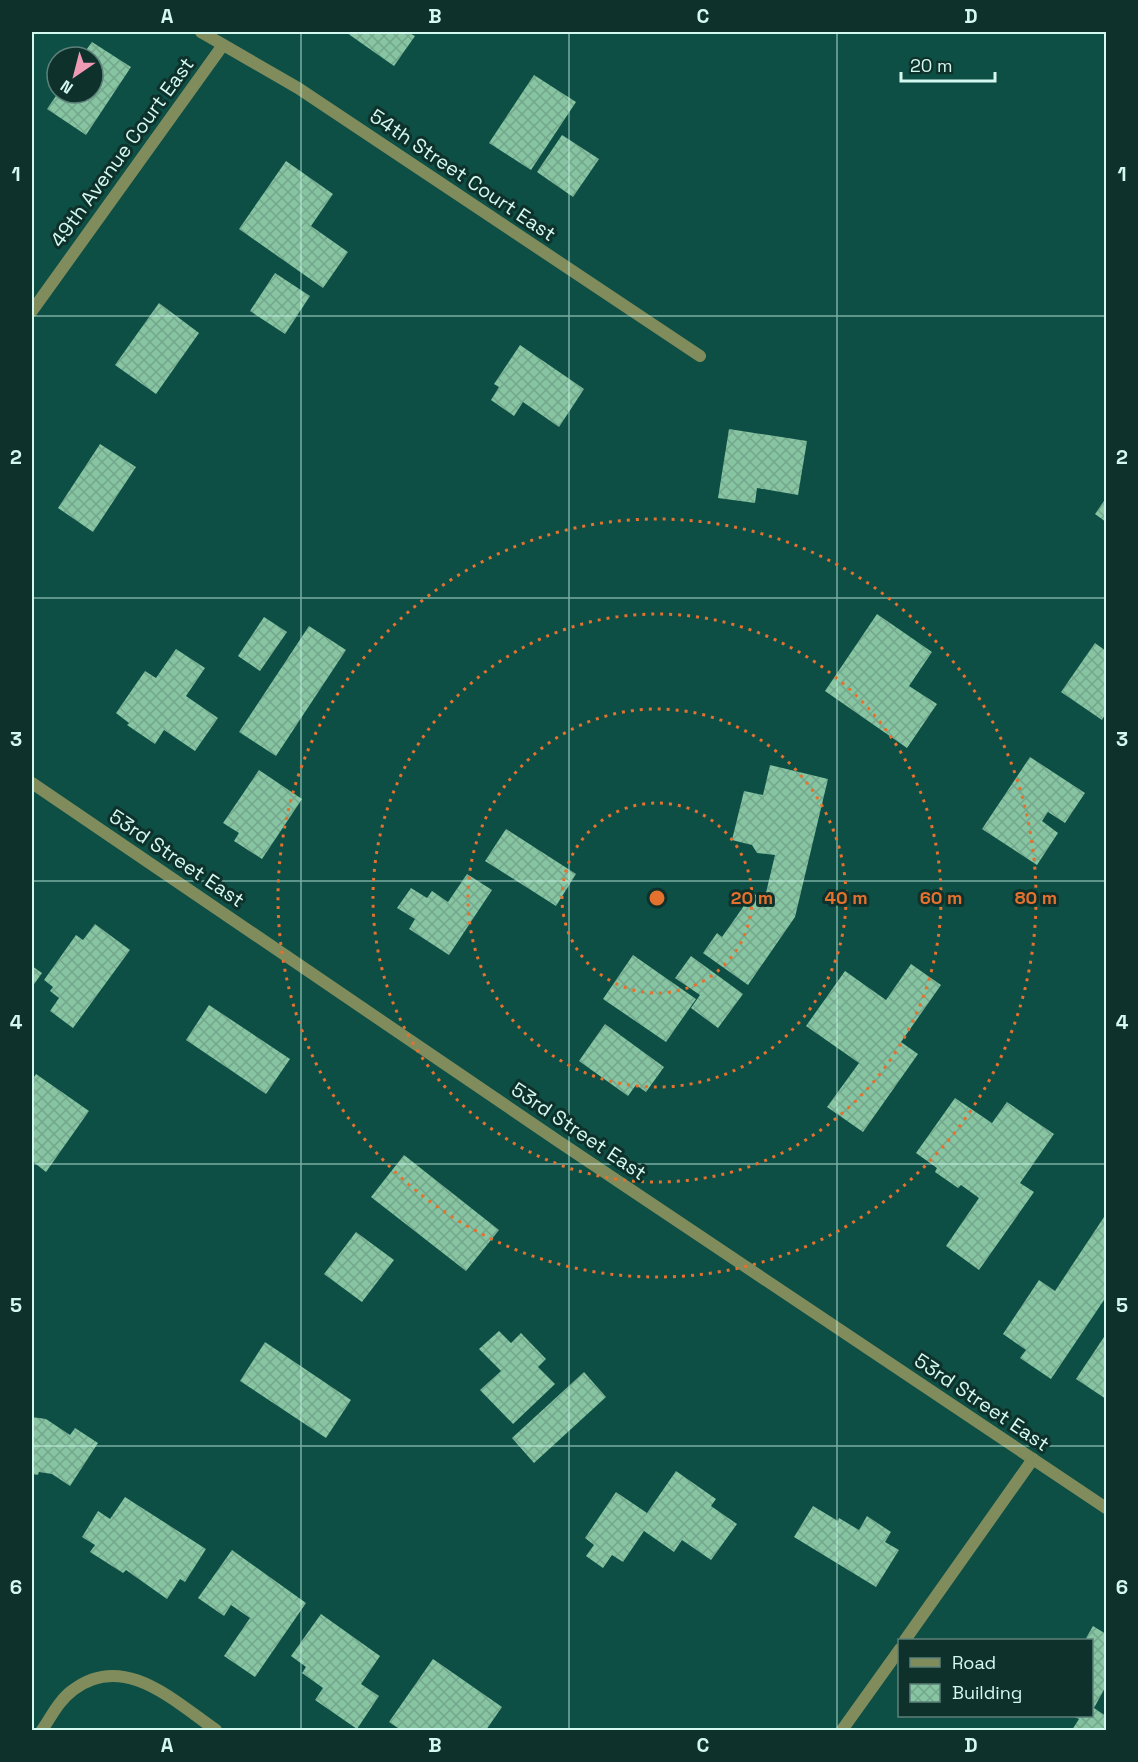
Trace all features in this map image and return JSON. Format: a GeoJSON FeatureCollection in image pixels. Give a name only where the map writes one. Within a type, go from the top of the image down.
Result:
{"type":"FeatureCollection","features":[{"type":"Feature","properties":{"kind":"street","name":"54th Street Court East"},"geometry":{"type":"LineString","coordinates":[[201,32],[298,88],[700,356]]}},
{"type":"Feature","properties":{"kind":"street","name":"49th Avenue Court East"},"geometry":{"type":"LineString","coordinates":[[32,311],[224,45]]}},
{"type":"Feature","properties":{"kind":"street","name":"53rd Street East"},"geometry":{"type":"LineString","coordinates":[[32,783],[567,1147],[1107,1508]]}},
{"type":"Feature","properties":{"kind":"street"},"geometry":{"type":"LineString","coordinates":[[906,1639],[1033,1459]]}},
{"type":"Feature","properties":{"kind":"street"},"geometry":{"type":"LineString","coordinates":[[842,1731],[898,1651]]}},
{"type":"Feature","properties":{"kind":"street"},"geometry":{"type":"LineString","coordinates":[[42,1731],[73,1689],[107,1675],[127,1676],[147,1683],[216,1731]]}},
{"type":"Feature","properties":{"kind":"building"},"geometry":{"type":"Polygon","coordinates":[[[348,32],[407,32],[415,36],[394,66],[348,32]]]}},
{"type":"Feature","properties":{"kind":"building"},"geometry":{"type":"Polygon","coordinates":[[[105,50],[131,67],[86,135],[47,109],[50,105],[105,105],[105,50]]]}},
{"type":"Feature","properties":{"kind":"building"},"geometry":{"type":"Polygon","coordinates":[[[534,75],[576,102],[531,170],[489,143],[534,75]]]}},
{"type":"Feature","properties":{"kind":"building"},"geometry":{"type":"Polygon","coordinates":[[[562,135],[599,159],[573,197],[537,172],[562,135]]]}},
{"type":"Feature","properties":{"kind":"building"},"geometry":{"type":"Polygon","coordinates":[[[286,161],[333,194],[311,226],[348,252],[323,288],[239,229],[286,161]]]}},
{"type":"Feature","properties":{"kind":"building"},"geometry":{"type":"Polygon","coordinates":[[[275,273],[310,296],[285,334],[250,311],[275,273]]]}},
{"type":"Feature","properties":{"kind":"building"},"geometry":{"type":"Polygon","coordinates":[[[159,303],[199,333],[156,394],[115,365],[159,303]]]}},
{"type":"Feature","properties":{"kind":"building"},"geometry":{"type":"Polygon","coordinates":[[[520,345],[584,389],[559,427],[523,402],[514,416],[491,400],[499,387],[494,384],[520,345]]]}},
{"type":"Feature","properties":{"kind":"building"},"geometry":{"type":"Polygon","coordinates":[[[729,429],[807,441],[798,495],[757,488],[755,503],[718,498],[729,429]]]}},
{"type":"Feature","properties":{"kind":"building"},"geometry":{"type":"Polygon","coordinates":[[[100,444],[136,467],[93,532],[58,508],[100,444]]]}},
{"type":"Feature","properties":{"kind":"building"},"geometry":{"type":"Polygon","coordinates":[[[1106,498],[1106,522],[1095,514],[1106,498]]]}},
{"type":"Feature","properties":{"kind":"building"},"geometry":{"type":"Polygon","coordinates":[[[877,614],[932,652],[909,686],[937,704],[907,748],[825,691],[877,614]]]}},
{"type":"Feature","properties":{"kind":"building"},"geometry":{"type":"Polygon","coordinates":[[[264,617],[287,632],[260,671],[238,656],[264,617]]]}},
{"type":"Feature","properties":{"kind":"building"},"geometry":{"type":"Polygon","coordinates":[[[309,626],[346,650],[276,756],[239,732],[309,626]]]}},
{"type":"Feature","properties":{"kind":"building"},"geometry":{"type":"Polygon","coordinates":[[[1095,643],[1106,651],[1106,713],[1102,720],[1061,692],[1095,643]]]}},
{"type":"Feature","properties":{"kind":"building"},"geometry":{"type":"Polygon","coordinates":[[[176,649],[205,668],[186,696],[218,718],[195,751],[164,730],[155,744],[127,725],[129,723],[116,713],[145,671],[156,678],[176,649]]]}},
{"type":"Feature","properties":{"kind":"building"},"geometry":{"type":"Polygon","coordinates":[[[1030,757],[1085,793],[1065,823],[1048,812],[1042,821],[1058,833],[1037,865],[982,829],[1030,757]]]}},
{"type":"Feature","properties":{"kind":"building"},"geometry":{"type":"Polygon","coordinates":[[[770,765],[828,779],[795,917],[748,985],[703,953],[717,933],[722,937],[753,893],[764,901],[775,855],[757,853],[752,845],[732,840],[744,791],[763,795],[770,765]]]}},
{"type":"Feature","properties":{"kind":"building"},"geometry":{"type":"Polygon","coordinates":[[[259,770],[302,799],[262,859],[234,841],[239,833],[223,823],[259,770]]]}},
{"type":"Feature","properties":{"kind":"building"},"geometry":{"type":"Polygon","coordinates":[[[506,829],[576,874],[556,906],[485,861],[506,829]]]}},
{"type":"Feature","properties":{"kind":"building"},"geometry":{"type":"Polygon","coordinates":[[[467,874],[492,890],[449,955],[409,929],[415,919],[397,908],[411,888],[427,898],[432,891],[448,902],[467,874]]]}},
{"type":"Feature","properties":{"kind":"building"},"geometry":{"type":"Polygon","coordinates":[[[95,924],[130,950],[73,1028],[50,1011],[59,998],[50,991],[53,987],[44,980],[76,935],[83,940],[95,924]]]}},
{"type":"Feature","properties":{"kind":"building"},"geometry":{"type":"Polygon","coordinates":[[[633,955],[696,999],[666,1042],[603,999],[633,955]]]}},
{"type":"Feature","properties":{"kind":"building"},"geometry":{"type":"Polygon","coordinates":[[[691,956],[743,994],[718,1028],[691,1008],[700,995],[675,978],[691,956]]]}},
{"type":"Feature","properties":{"kind":"building"},"geometry":{"type":"Polygon","coordinates":[[[911,964],[941,985],[901,1042],[918,1054],[863,1132],[827,1107],[859,1063],[806,1026],[845,971],[886,1000],[911,964]]]}},
{"type":"Feature","properties":{"kind":"building"},"geometry":{"type":"Polygon","coordinates":[[[32,966],[42,973],[32,987],[32,966]]]}},
{"type":"Feature","properties":{"kind":"building"},"geometry":{"type":"Polygon","coordinates":[[[209,1005],[290,1059],[266,1094],[186,1040],[209,1005]]]}},
{"type":"Feature","properties":{"kind":"building"},"geometry":{"type":"Polygon","coordinates":[[[605,1024],[664,1067],[646,1092],[636,1085],[628,1096],[579,1061],[605,1024]]]}},
{"type":"Feature","properties":{"kind":"building"},"geometry":{"type":"Polygon","coordinates":[[[36,1074],[89,1111],[46,1172],[32,1161],[32,1080],[36,1074]]]}},
{"type":"Feature","properties":{"kind":"building"},"geometry":{"type":"Polygon","coordinates":[[[955,1098],[992,1123],[1007,1102],[1054,1134],[1020,1183],[1034,1192],[979,1270],[946,1246],[979,1198],[961,1185],[958,1188],[935,1172],[937,1168],[916,1153],[955,1098]]]}},
{"type":"Feature","properties":{"kind":"building"},"geometry":{"type":"Polygon","coordinates":[[[404,1155],[499,1230],[466,1271],[371,1197],[404,1155]]]}},
{"type":"Feature","properties":{"kind":"building"},"geometry":{"type":"Polygon","coordinates":[[[1106,1214],[1106,1297],[1051,1379],[1020,1358],[1026,1350],[1003,1334],[1039,1280],[1055,1291],[1106,1214]]]}},
{"type":"Feature","properties":{"kind":"building"},"geometry":{"type":"Polygon","coordinates":[[[356,1232],[394,1260],[362,1302],[324,1274],[356,1232]]]}},
{"type":"Feature","properties":{"kind":"building"},"geometry":{"type":"Polygon","coordinates":[[[499,1331],[511,1343],[521,1333],[546,1359],[538,1367],[555,1384],[513,1424],[480,1390],[501,1371],[479,1349],[499,1331]]]}},
{"type":"Feature","properties":{"kind":"building"},"geometry":{"type":"Polygon","coordinates":[[[1106,1334],[1106,1399],[1076,1379],[1106,1334]]]}},
{"type":"Feature","properties":{"kind":"building"},"geometry":{"type":"Polygon","coordinates":[[[265,1342],[351,1400],[326,1438],[240,1381],[265,1342]]]}},
{"type":"Feature","properties":{"kind":"building"},"geometry":{"type":"Polygon","coordinates":[[[584,1372],[606,1397],[534,1463],[512,1438],[584,1372]]]}},
{"type":"Feature","properties":{"kind":"building"},"geometry":{"type":"Polygon","coordinates":[[[32,1417],[46,1419],[70,1435],[75,1428],[98,1443],[70,1486],[52,1474],[39,1472],[38,1475],[32,1474],[32,1417]]]}},
{"type":"Feature","properties":{"kind":"building"},"geometry":{"type":"Polygon","coordinates":[[[676,1471],[716,1499],[711,1506],[737,1524],[711,1560],[682,1540],[674,1552],[644,1531],[623,1562],[612,1555],[603,1568],[586,1556],[594,1545],[585,1538],[616,1492],[647,1513],[676,1471]]]}},
{"type":"Feature","properties":{"kind":"building"},"geometry":{"type":"Polygon","coordinates":[[[125,1497],[206,1549],[185,1582],[180,1579],[167,1599],[126,1570],[123,1573],[90,1552],[95,1545],[82,1537],[98,1511],[110,1519],[125,1497]]]}},
{"type":"Feature","properties":{"kind":"building"},"geometry":{"type":"Polygon","coordinates":[[[813,1506],[859,1530],[867,1516],[891,1532],[885,1542],[899,1550],[876,1587],[794,1537],[813,1506]]]}},
{"type":"Feature","properties":{"kind":"building"},"geometry":{"type":"Polygon","coordinates":[[[232,1550],[306,1603],[255,1677],[224,1656],[250,1618],[231,1605],[224,1616],[198,1598],[232,1550]]]}},
{"type":"Feature","properties":{"kind":"building"},"geometry":{"type":"Polygon","coordinates":[[[321,1614],[380,1656],[361,1684],[379,1696],[357,1729],[315,1700],[323,1688],[302,1673],[306,1667],[291,1656],[321,1614]]]}},
{"type":"Feature","properties":{"kind":"building"},"geometry":{"type":"Polygon","coordinates":[[[1093,1626],[1106,1634],[1106,1686],[1094,1708],[1106,1716],[1106,1730],[1072,1730],[1079,1719],[1074,1717],[1093,1717],[1093,1639],[1086,1639],[1093,1626]]]}},
{"type":"Feature","properties":{"kind":"building"},"geometry":{"type":"Polygon","coordinates":[[[433,1659],[502,1707],[486,1730],[401,1730],[389,1722],[433,1659]]]}}]}
